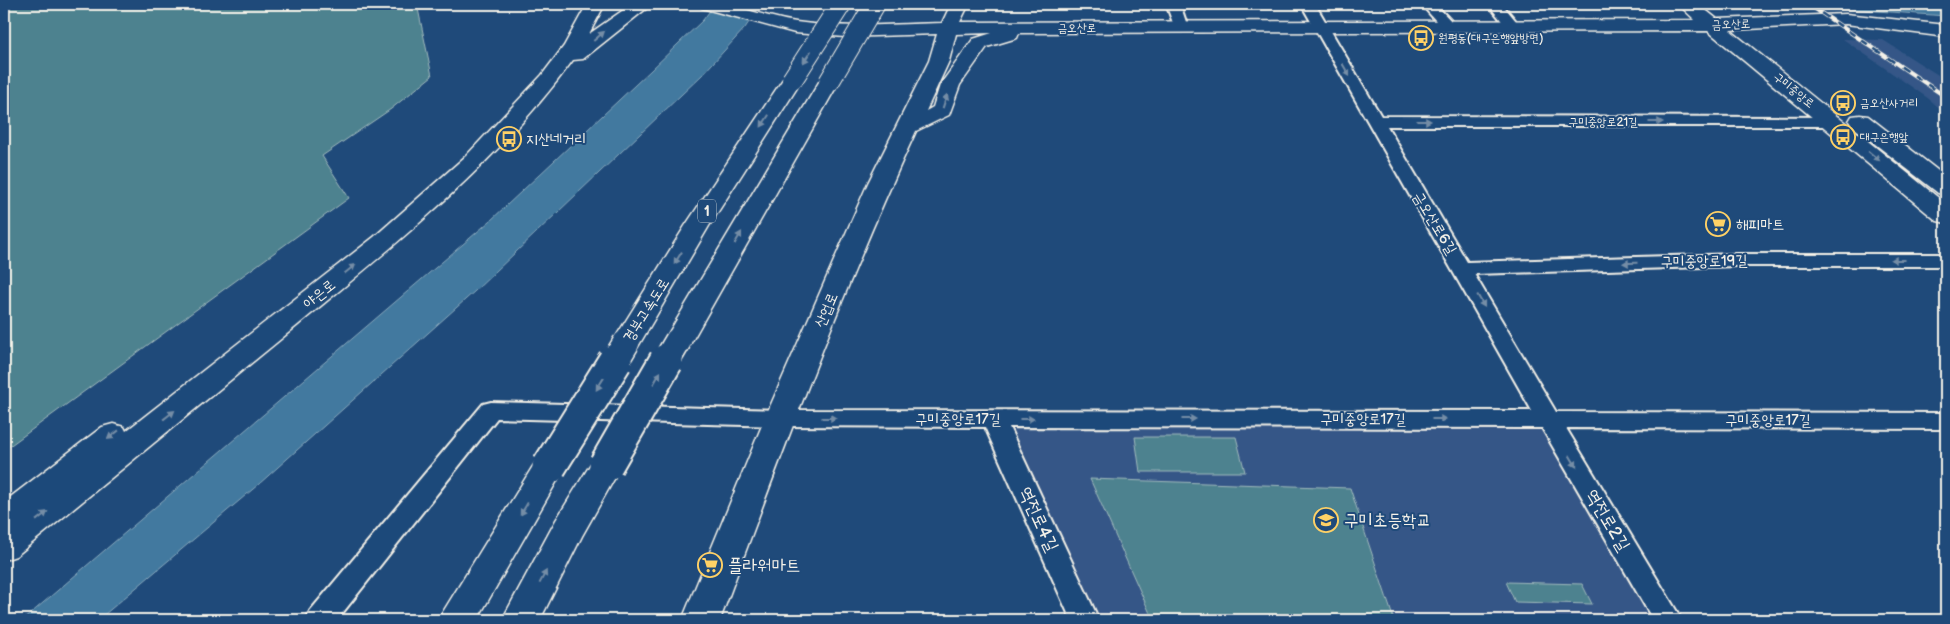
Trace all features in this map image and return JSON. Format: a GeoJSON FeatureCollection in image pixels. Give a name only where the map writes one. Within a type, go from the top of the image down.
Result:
{"type":"FeatureCollection","features":[{"type":"Feature","properties":{"kind":"main road","name":"야은로"},"geometry":{"type":"LineString","coordinates":[[4,520],[201,367],[432,180],[507,110],[532,82],[571,30],[586,4]]}},
{"type":"Feature","properties":{"kind":"main road","name":"야은로"},"geometry":{"type":"LineString","coordinates":[[4,546],[383,242],[474,161],[549,79],[572,48],[596,4]]}},
{"type":"Feature","properties":{"kind":"main road"},"geometry":{"type":"LineString","coordinates":[[549,79],[604,31],[643,4]]}},
{"type":"Feature","properties":{"kind":"main road","name":"금오산로"},"geometry":{"type":"LineString","coordinates":[[708,4],[780,25],[845,31],[948,28],[1722,25],[1821,19],[1867,21],[1946,32]]}},
{"type":"Feature","properties":{"kind":"main road","name":"경부고속도로"},"geometry":{"type":"LineString","coordinates":[[457,620],[697,226],[841,4]]}},
{"type":"Feature","properties":{"kind":"main road"},"geometry":{"type":"LineString","coordinates":[[521,620],[568,530],[875,4]]}},
{"type":"Feature","properties":{"kind":"main road"},"geometry":{"type":"LineString","coordinates":[[845,31],[912,17],[935,10],[945,4]]}},
{"type":"Feature","properties":{"kind":"main road","name":"산업로"},"geometry":{"type":"LineString","coordinates":[[701,620],[780,418],[880,183],[939,61],[948,28],[960,4]]}},
{"type":"Feature","properties":{"kind":"main road","name":"구미중앙로"},"geometry":{"type":"LineString","coordinates":[[1687,4],[1722,25],[1946,188]]}},
{"type":"Feature","properties":{"kind":"main road","name":"구미중앙로"},"geometry":{"type":"LineString","coordinates":[[1703,4],[1722,25],[1832,121],[1946,216]]}},
{"type":"Feature","properties":{"kind":"main road"},"geometry":{"type":"LineString","coordinates":[[1821,19],[1946,42]]}},
{"type":"Feature","properties":{"kind":"main road"},"geometry":{"type":"LineString","coordinates":[[907,127],[942,111],[950,85],[980,43],[1030,28]]}},
{"type":"Feature","properties":{"kind":"main road"},"geometry":{"type":"LineString","coordinates":[[845,31],[919,48],[939,61]]}},
{"type":"Feature","properties":{"kind":"street"},"geometry":{"type":"LineString","coordinates":[[1173,4],[1181,28]]}},
{"type":"Feature","properties":{"kind":"street","name":"금오산로6길"},"geometry":{"type":"LineString","coordinates":[[1308,4],[1548,419]]}},
{"type":"Feature","properties":{"kind":"street"},"geometry":{"type":"LineString","coordinates":[[1428,4],[1448,27]]}},
{"type":"Feature","properties":{"kind":"street"},"geometry":{"type":"LineString","coordinates":[[1495,4],[1514,27]]}},
{"type":"Feature","properties":{"kind":"street","name":"구미중앙로21길"},"geometry":{"type":"LineString","coordinates":[[1375,121],[1832,121]]}},
{"type":"Feature","properties":{"kind":"street","name":"구미중앙로19길"},"geometry":{"type":"LineString","coordinates":[[1462,268],[1736,260],[1946,260]]}},
{"type":"Feature","properties":{"kind":"street","name":"구미중앙로17길"},"geometry":{"type":"LineString","coordinates":[[320,620],[490,410],[780,418],[1946,421]]}},
{"type":"Feature","properties":{"kind":"street","name":"역전로4길"},"geometry":{"type":"LineString","coordinates":[[993,419],[1085,620]]}},
{"type":"Feature","properties":{"kind":"street","name":"역전로2길"},"geometry":{"type":"LineString","coordinates":[[1548,419],[1668,620]]}},
{"type":"Feature","properties":{"kind":"shaded area"},"geometry":{"type":"Polygon","coordinates":[[[715,4],[761,4],[745,28],[702,75],[475,291],[259,484],[98,620],[23,620],[490,221],[703,20],[715,4]]]}},
{"type":"Feature","properties":{"kind":"shaded area"},"geometry":{"type":"Polygon","coordinates":[[[1780,4],[1946,4],[1946,16],[1780,4]]]}},
{"type":"Feature","properties":{"kind":"shaded area"},"geometry":{"type":"Polygon","coordinates":[[[1843,39],[1883,40],[1946,80],[1946,114],[1929,99],[1843,39]]]}},
{"type":"Feature","properties":{"kind":"shaded area","name":"구미초등학교"},"geometry":{"type":"Polygon","coordinates":[[[993,419],[1548,419],[1668,620],[1094,620],[993,419]]]}},
{"type":"Feature","properties":{"kind":"green space"},"geometry":{"type":"Polygon","coordinates":[[[4,4],[417,4],[432,76],[391,109],[322,156],[349,198],[4,450],[4,4]]]}},
{"type":"Feature","properties":{"kind":"green space"},"geometry":{"type":"Polygon","coordinates":[[[1135,437],[1236,437],[1245,472],[1140,472],[1135,437]]]}},
{"type":"Feature","properties":{"kind":"green space"},"geometry":{"type":"Polygon","coordinates":[[[1090,479],[1350,488],[1394,620],[1153,620],[1090,479]]]}},
{"type":"Feature","properties":{"kind":"green space"},"geometry":{"type":"Polygon","coordinates":[[[1506,582],[1582,584],[1592,604],[1515,602],[1506,582]]]}},
{"type":"Feature","properties":{"kind":"railway"},"geometry":{"type":"LineString","coordinates":[[1808,4],[1946,97]]}},
{"type":"Feature","properties":{"kind":"place","name":"원평동(대구은행앞방면)"},"geometry":{"type":"Point","coordinates":[1421,38]}},
{"type":"Feature","properties":{"kind":"place","name":"금오산사거리"},"geometry":{"type":"Point","coordinates":[1843,103]}},
{"type":"Feature","properties":{"kind":"place","name":"대구은행앞"},"geometry":{"type":"Point","coordinates":[1843,137]}},
{"type":"Feature","properties":{"kind":"place","name":"지산네거리"},"geometry":{"type":"Point","coordinates":[509,139]}},
{"type":"Feature","properties":{"kind":"place","name":"해피마트"},"geometry":{"type":"Point","coordinates":[1718,224]}},
{"type":"Feature","properties":{"kind":"place","name":"구미초등학교"},"geometry":{"type":"Point","coordinates":[1326,520]}},
{"type":"Feature","properties":{"kind":"place","name":"플라워마트"},"geometry":{"type":"Point","coordinates":[710,565]}}]}
